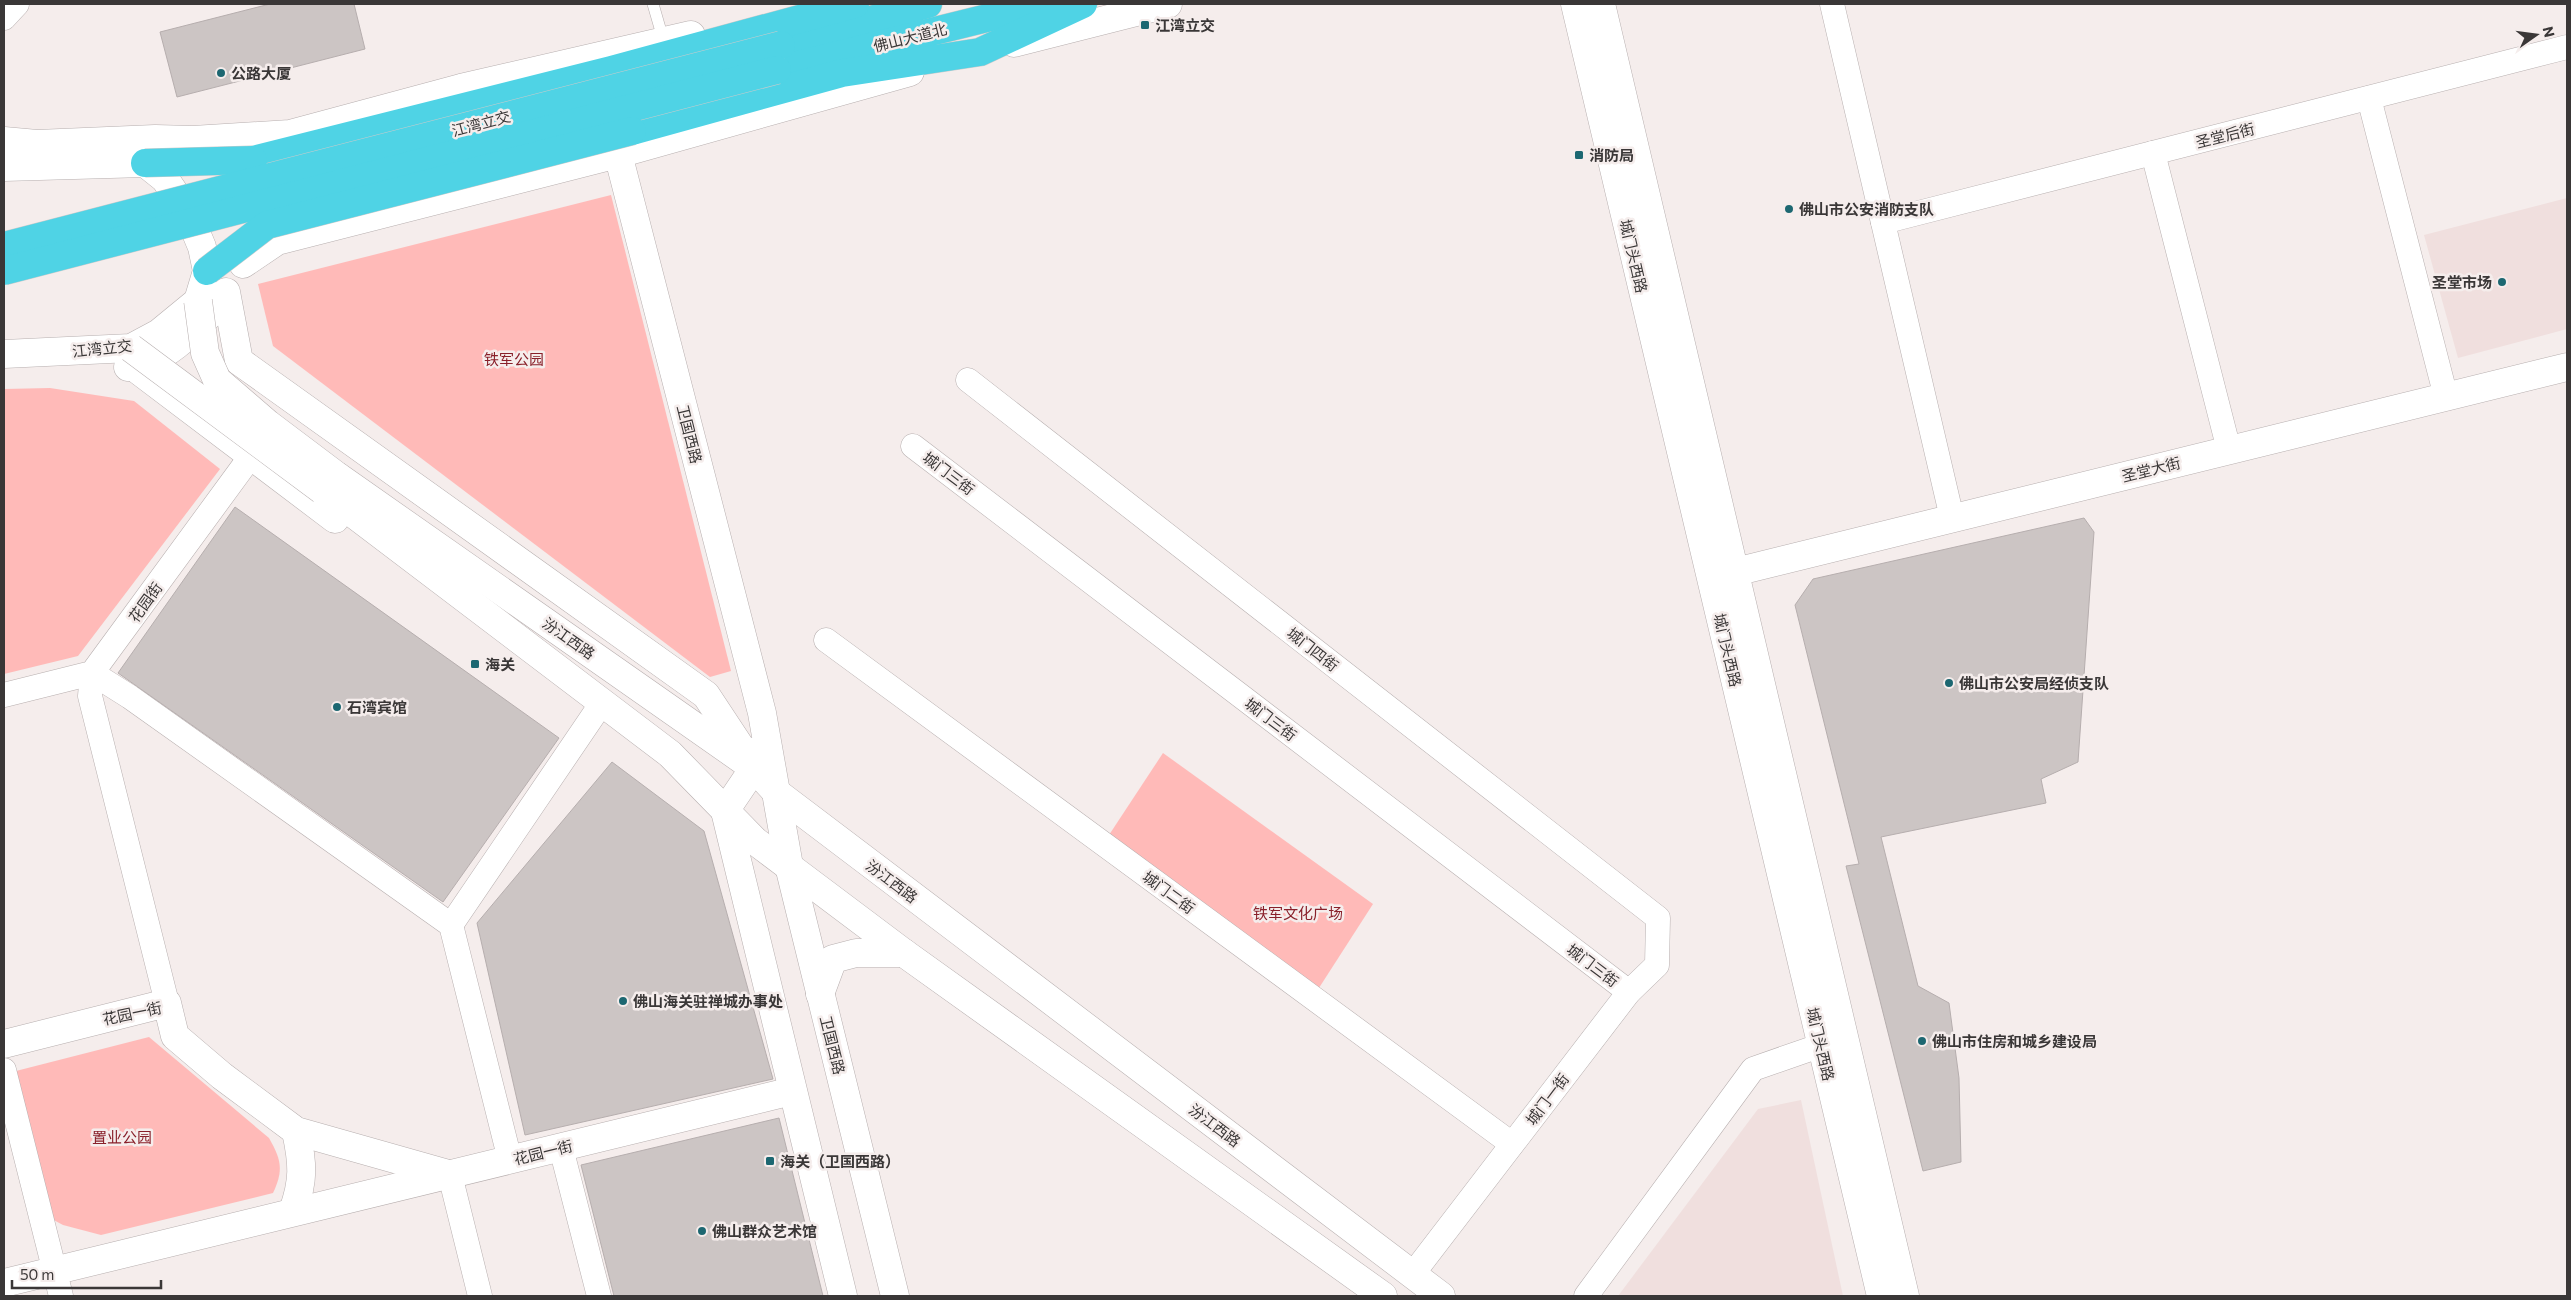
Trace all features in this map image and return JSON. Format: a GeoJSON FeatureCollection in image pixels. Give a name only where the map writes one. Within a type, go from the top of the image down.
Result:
{"type":"FeatureCollection","features":[{"type":"Feature","properties":{"kind":"highway"},"geometry":{"type":"LineString","coordinates":[[145,163],[254,148],[611,70],[855,4]]}},
{"type":"Feature","properties":{"kind":"highway","name":"佛山大道北"},"geometry":{"type":"LineString","coordinates":[[779,57],[928,4]]}},
{"type":"Feature","properties":{"kind":"highway","name":"佛山大道北"},"geometry":{"type":"LineString","coordinates":[[779,57],[1044,4]]}},
{"type":"Feature","properties":{"kind":"highway"},"geometry":{"type":"LineString","coordinates":[[207,271],[278,232],[625,143],[842,73],[980,52],[1083,4]]}},
{"type":"Feature","properties":{"kind":"highway"},"geometry":{"type":"LineString","coordinates":[[4,271],[779,57]]}},
{"type":"Feature","properties":{"kind":"highway","name":"江湾立交"},"geometry":{"type":"LineString","coordinates":[[4,246],[779,57]]}},
{"type":"Feature","properties":{"kind":"highway"},"geometry":{"type":"LineString","coordinates":[[254,148],[235,176],[238,200],[248,216],[278,232]]}},
{"type":"Feature","properties":{"kind":"main road"},"geometry":{"type":"LineString","coordinates":[[4,141],[37,144],[155,139],[193,140],[254,148],[290,134],[461,88],[664,42],[808,4]]}},
{"type":"Feature","properties":{"kind":"main road"},"geometry":{"type":"LineString","coordinates":[[980,52],[1168,4]]}},
{"type":"Feature","properties":{"kind":"main road","name":"城门头西路"},"geometry":{"type":"LineString","coordinates":[[1575,4],[1881,1296]]}},
{"type":"Feature","properties":{"kind":"main road","name":"城门头西路"},"geometry":{"type":"LineString","coordinates":[[1601,4],[1905,1296]]}},
{"type":"Feature","properties":{"kind":"main road"},"geometry":{"type":"LineString","coordinates":[[193,140],[222,174],[239,224],[244,264]]}},
{"type":"Feature","properties":{"kind":"main road","name":"卫国西路"},"geometry":{"type":"LineString","coordinates":[[625,143],[762,713],[789,866],[895,1296]]}},
{"type":"Feature","properties":{"kind":"main road"},"geometry":{"type":"LineString","coordinates":[[4,167],[145,163],[165,179],[187,210],[202,247],[207,271],[198,301],[205,353],[217,380],[268,424],[330,483]]}},
{"type":"Feature","properties":{"kind":"main road"},"geometry":{"type":"LineString","coordinates":[[4,367],[93,364],[133,358],[171,349],[208,317],[244,264],[277,241],[278,232]]}},
{"type":"Feature","properties":{"kind":"main road"},"geometry":{"type":"LineString","coordinates":[[226,292],[239,362],[706,695],[754,768]]}},
{"type":"Feature","properties":{"kind":"main road","name":"江湾立交"},"geometry":{"type":"LineString","coordinates":[[4,354],[133,358],[159,333],[198,301]]}},
{"type":"Feature","properties":{"kind":"main road"},"geometry":{"type":"LineString","coordinates":[[133,358],[251,456],[606,713],[700,802],[735,850]]}},
{"type":"Feature","properties":{"kind":"main road"},"geometry":{"type":"LineString","coordinates":[[133,358],[330,483]]}},
{"type":"Feature","properties":{"kind":"main road","name":"圣堂大街"},"geometry":{"type":"LineString","coordinates":[[1735,572],[2567,367]]}},
{"type":"Feature","properties":{"kind":"main road","name":"汾江西路"},"geometry":{"type":"LineString","coordinates":[[330,483],[450,555],[754,768],[777,793],[1441,1296]]}},
{"type":"Feature","properties":{"kind":"main road","name":"汾江西路"},"geometry":{"type":"LineString","coordinates":[[330,483],[606,713],[670,754],[755,841],[904,953],[1383,1296]]}},
{"type":"Feature","properties":{"kind":"main road"},"geometry":{"type":"LineString","coordinates":[[450,555],[503,551]]}},
{"type":"Feature","properties":{"kind":"main road"},"geometry":{"type":"LineString","coordinates":[[503,551],[513,599]]}},
{"type":"Feature","properties":{"kind":"main road"},"geometry":{"type":"LineString","coordinates":[[762,713],[754,768],[725,810],[843,1296]]}},
{"type":"Feature","properties":{"kind":"main road"},"geometry":{"type":"LineString","coordinates":[[820,994],[833,959],[856,953],[904,953]]}},
{"type":"Feature","properties":{"kind":"main road","name":"花园一街"},"geometry":{"type":"LineString","coordinates":[[4,1044],[167,1003],[175,1036],[222,1076],[296,1131],[450,1175],[792,1091]]}},
{"type":"Feature","properties":{"kind":"main road"},"geometry":{"type":"LineString","coordinates":[[293,1212],[302,1187],[301,1155],[296,1131]]}},
{"type":"Feature","properties":{"kind":"main road"},"geometry":{"type":"LineString","coordinates":[[359,1196],[364,1183],[364,1166],[360,1149]]}},
{"type":"Feature","properties":{"kind":"main road"},"geometry":{"type":"LineString","coordinates":[[4,1283],[58,1283],[293,1212],[450,1175]]}},
{"type":"Feature","properties":{"kind":"street"},"geometry":{"type":"LineString","coordinates":[[4,18],[17,4]]}},
{"type":"Feature","properties":{"kind":"street"},"geometry":{"type":"LineString","coordinates":[[1832,4],[1952,518]]}},
{"type":"Feature","properties":{"kind":"street","name":"圣堂后街"},"geometry":{"type":"LineString","coordinates":[[1883,222],[2567,48]]}},
{"type":"Feature","properties":{"kind":"street"},"geometry":{"type":"LineString","coordinates":[[2369,98],[2446,397]]}},
{"type":"Feature","properties":{"kind":"street"},"geometry":{"type":"LineString","coordinates":[[2153,153],[2229,450]]}},
{"type":"Feature","properties":{"kind":"street","name":"城门四街"},"geometry":{"type":"LineString","coordinates":[[968,380],[1658,918]]}},
{"type":"Feature","properties":{"kind":"street","name":"城门三街"},"geometry":{"type":"LineString","coordinates":[[914,446],[1628,992]]}},
{"type":"Feature","properties":{"kind":"street","name":"花园街"},"geometry":{"type":"LineString","coordinates":[[92,673],[251,456]]}},
{"type":"Feature","properties":{"kind":"street","name":"城门二街"},"geometry":{"type":"LineString","coordinates":[[826,640],[1512,1144]]}},
{"type":"Feature","properties":{"kind":"street"},"geometry":{"type":"LineString","coordinates":[[92,673],[90,696],[167,1003]]}},
{"type":"Feature","properties":{"kind":"street"},"geometry":{"type":"LineString","coordinates":[[4,695],[92,673],[130,697],[451,925],[510,1160]]}},
{"type":"Feature","properties":{"kind":"street"},"geometry":{"type":"LineString","coordinates":[[451,925],[606,713]]}},
{"type":"Feature","properties":{"kind":"street","name":"城门一街"},"geometry":{"type":"LineString","coordinates":[[1412,1275],[1628,992],[1657,965],[1658,918]]}},
{"type":"Feature","properties":{"kind":"street"},"geometry":{"type":"LineString","coordinates":[[1586,1296],[1753,1069],[1822,1045]]}},
{"type":"Feature","properties":{"kind":"street"},"geometry":{"type":"LineString","coordinates":[[4,1070],[58,1283]]}},
{"type":"Feature","properties":{"kind":"street"},"geometry":{"type":"LineString","coordinates":[[561,1148],[598,1296]]}},
{"type":"Feature","properties":{"kind":"street"},"geometry":{"type":"LineString","coordinates":[[450,1175],[480,1296]]}},
{"type":"Feature","properties":{"kind":"lane"},"geometry":{"type":"LineString","coordinates":[[653,4],[664,42]]}},
{"type":"Feature","properties":{"kind":"shaded area","name":"圣堂市场"},"geometry":{"type":"Polygon","coordinates":[[[2567,198],[2567,329],[2458,358],[2424,235],[2567,198]]]}},
{"type":"Feature","properties":{"kind":"shaded area"},"geometry":{"type":"Polygon","coordinates":[[[1801,1100],[1843,1296],[1618,1296],[1758,1109],[1801,1100]]]}},
{"type":"Feature","properties":{"kind":"green space","name":"铁军公园"},"geometry":{"type":"Polygon","coordinates":[[[611,195],[731,671],[710,677],[273,346],[258,284],[611,195]]]}},
{"type":"Feature","properties":{"kind":"green space"},"geometry":{"type":"Polygon","coordinates":[[[50,388],[134,401],[220,469],[78,656],[4,674],[4,389],[50,388]]]}},
{"type":"Feature","properties":{"kind":"green space","name":"铁军文化广场"},"geometry":{"type":"Polygon","coordinates":[[[1163,753],[1373,904],[1317,991],[1109,835],[1163,753]]]}},
{"type":"Feature","properties":{"kind":"green space","name":"置业公园"},"geometry":{"type":"Polygon","coordinates":[[[149,1037],[269,1138],[280,1165],[279,1178],[273,1193],[101,1235],[63,1225],[48,1217],[12,1072],[149,1037]]]}},
{"type":"Feature","properties":{"kind":"building","name":"公路大厦"},"geometry":{"type":"Polygon","coordinates":[[[270,4],[354,4],[365,49],[177,97],[160,32],[270,4]]]}},
{"type":"Feature","properties":{"kind":"building","name":"石湾宾馆"},"geometry":{"type":"Polygon","coordinates":[[[235,507],[559,738],[443,902],[118,673],[235,507]]]}},
{"type":"Feature","properties":{"kind":"building","name":"佛山市公安局经侦支队"},"geometry":{"type":"Polygon","coordinates":[[[2084,518],[2094,532],[2078,762],[2041,779],[2046,803],[1881,837],[1918,986],[1949,1003],[1959,1078],[1961,1162],[1923,1171],[1846,866],[1859,864],[1795,605],[1813,579],[2084,518]]]}},
{"type":"Feature","properties":{"kind":"building","name":"佛山海关驻禅城办事处"},"geometry":{"type":"Polygon","coordinates":[[[612,762],[704,831],[773,1079],[525,1135],[477,923],[612,762]]]}},
{"type":"Feature","properties":{"kind":"building","name":"佛山群众艺术馆"},"geometry":{"type":"Polygon","coordinates":[[[779,1118],[823,1296],[614,1296],[581,1165],[779,1118]]]}},
{"type":"Feature","properties":{"kind":"place","name":"江湾立交"},"geometry":{"type":"Point","coordinates":[1145,25]}},
{"type":"Feature","properties":{"kind":"place","name":"公路大厦"},"geometry":{"type":"Point","coordinates":[221,73]}},
{"type":"Feature","properties":{"kind":"place","name":"消防局"},"geometry":{"type":"Point","coordinates":[1579,155]}},
{"type":"Feature","properties":{"kind":"place","name":"佛山市公安消防支队"},"geometry":{"type":"Point","coordinates":[1789,209]}},
{"type":"Feature","properties":{"kind":"place","name":"圣堂市场"},"geometry":{"type":"Point","coordinates":[2502,282]}},
{"type":"Feature","properties":{"kind":"place","name":"海关"},"geometry":{"type":"Point","coordinates":[475,664]}},
{"type":"Feature","properties":{"kind":"place","name":"佛山市公安局经侦支队"},"geometry":{"type":"Point","coordinates":[1949,683]}},
{"type":"Feature","properties":{"kind":"place","name":"石湾宾馆"},"geometry":{"type":"Point","coordinates":[337,707]}},
{"type":"Feature","properties":{"kind":"place","name":"佛山海关驻禅城办事处"},"geometry":{"type":"Point","coordinates":[623,1001]}},
{"type":"Feature","properties":{"kind":"place","name":"佛山市住房和城乡建设局"},"geometry":{"type":"Point","coordinates":[1922,1041]}},
{"type":"Feature","properties":{"kind":"place","name":"海关（卫国西路）"},"geometry":{"type":"Point","coordinates":[770,1161]}},
{"type":"Feature","properties":{"kind":"place","name":"佛山群众艺术馆"},"geometry":{"type":"Point","coordinates":[702,1231]}}]}
